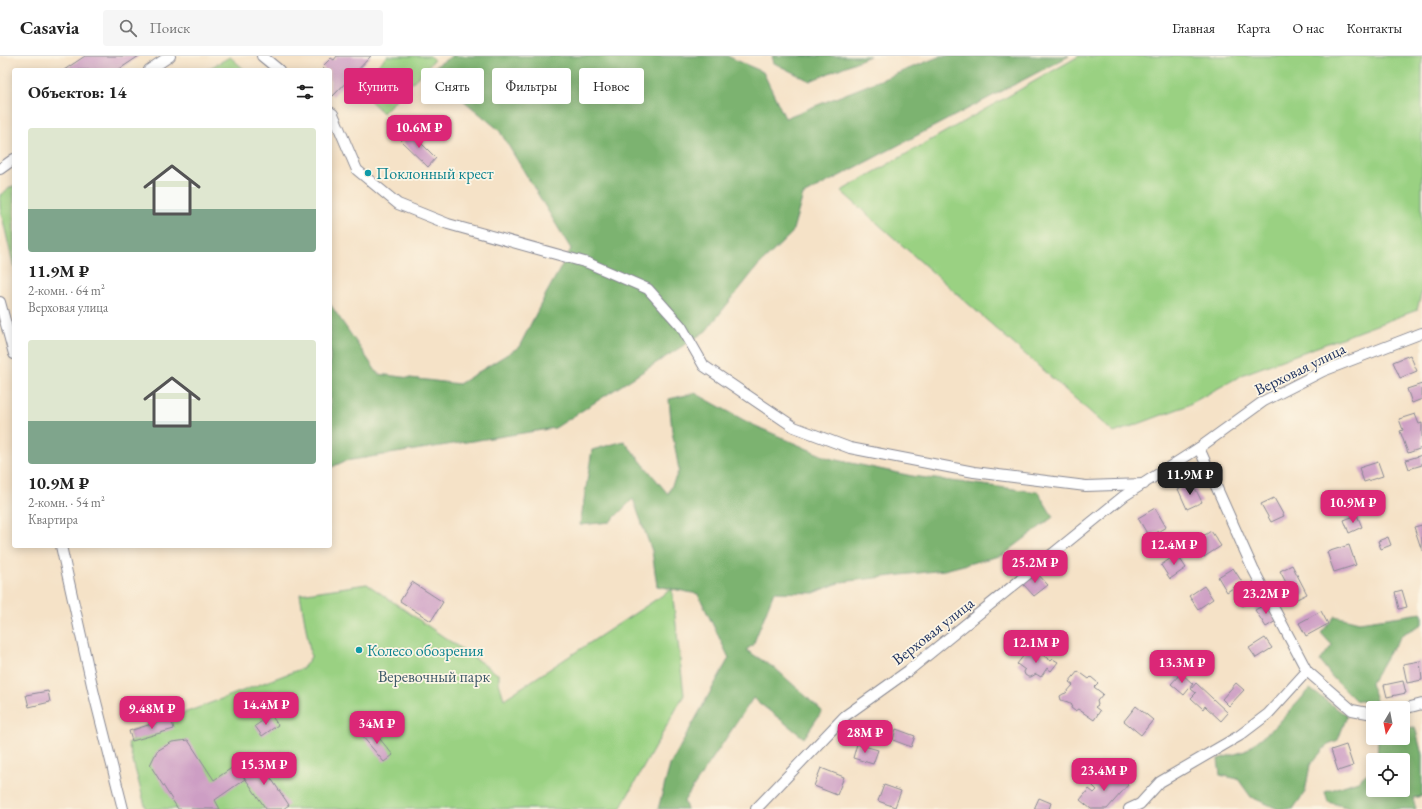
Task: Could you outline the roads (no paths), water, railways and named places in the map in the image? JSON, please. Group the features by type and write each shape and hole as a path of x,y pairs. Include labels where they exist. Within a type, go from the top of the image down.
{"street":[{"path":"152,68 170,56"},
{"path":"262,56 277,68"},
{"path":"332,114 357,170 398,204 448,224 588,263 648,289 681,326 704,366 794,427 850,448 974,472 1086,486 1144,484"},
{"path":"0,168 12,160"},
{"path":"0,302 12,347"},
{"name":"Верховая улица","path":"756,809 845,716 908,671 1124,496 1199,448 1264,401 1323,371 1422,334"},
{"path":"1199,448 1253,569 1307,671 1352,710 1366,713"},
{"path":"61,548 94,694 123,809"},
{"path":"1129,809 1140,804 1160,782 1239,736 1268,714 1307,671"},
{"path":"1410,707 1422,704"}],"place":[{"name":"Поклонный крест","path":"368,173"},
{"name":"Колесо обозрения","path":"359,650"}],"park label":[{"name":"Веревочный парк","path":"434,676"}]}
